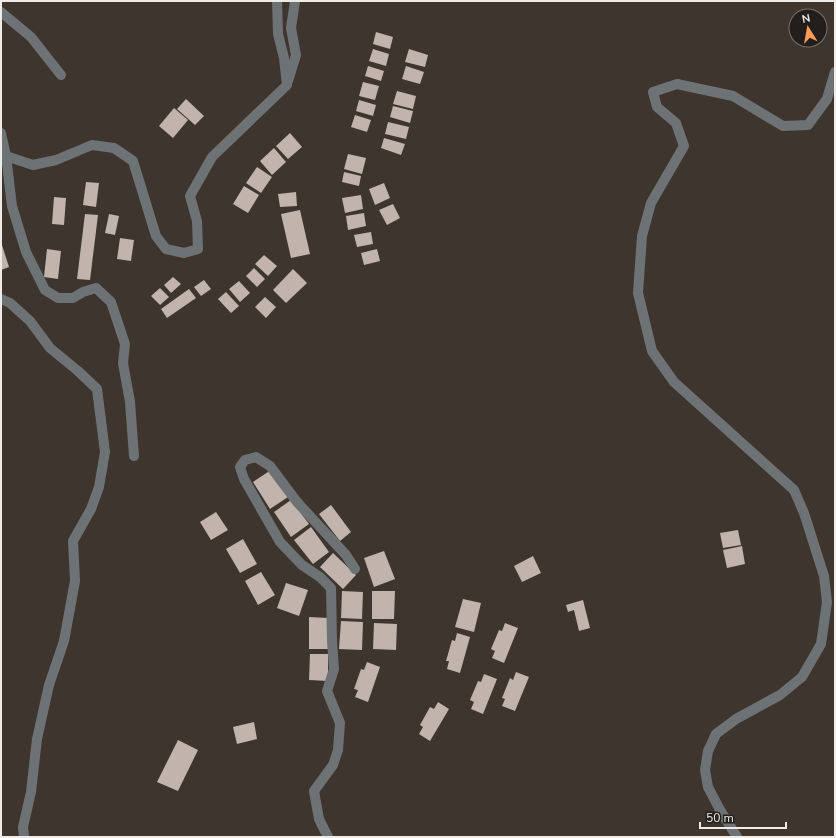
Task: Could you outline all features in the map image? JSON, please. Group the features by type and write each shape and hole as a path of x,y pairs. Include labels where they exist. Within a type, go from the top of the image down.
{"street":[{"path":"277,1 278,34 284,58 287,85"},
{"path":"6,156 33,165 56,160 92,145 114,148 133,161 156,236 166,249 184,253 198,249 197,221 190,196 212,157 287,85 296,55 291,28 295,1"},
{"path":"1,12 31,38 61,75"},
{"path":"737,837 708,787 705,770 708,751 716,734 736,719 780,695 802,678 821,644 827,602 824,576 804,513 794,490 674,382 652,352 638,293 642,236 651,203 684,146 676,123 657,107 653,92 677,84 734,96 783,126 808,125 827,99 835,72"},
{"path":"1,133 6,156 14,214 26,252 45,290 58,298 73,298 83,292 96,288 111,302 125,344 123,363 130,402 134,456"},
{"path":"1,299 10,303 30,321 50,348 97,389 105,452 99,487 91,509 73,541 75,581 64,641 49,684 37,739 31,792 23,827 24,837"},
{"path":"328,837 319,819 314,791 333,765 338,750 340,723 327,691 334,669 331,588 320,577 302,565 280,542 244,479 240,467 245,460 256,457 270,466 297,502 346,555 356,568"}],"building":[{"path":"376,32 393,37 390,49 373,44"},
{"path":"373,49 389,54 386,66 369,61"},
{"path":"409,49 428,55 425,67 405,62"},
{"path":"368,66 384,71 381,81 365,76"},
{"path":"406,66 424,72 420,84 402,79"},
{"path":"363,82 379,86 375,100 359,96"},
{"path":"397,91 416,96 413,109 393,104"},
{"path":"186,99 204,116 195,125 177,109"},
{"path":"359,100 376,105 373,116 356,111"},
{"path":"393,106 413,111 410,123 390,117"},
{"path":"174,108 188,120 173,138 159,126"},
{"path":"355,115 371,120 367,132 351,127"},
{"path":"388,122 409,127 406,139 385,134"},
{"path":"290,133 302,147 288,159 276,146"},
{"path":"384,138 405,144 401,155 381,148"},
{"path":"274,148 286,162 272,175 260,161"},
{"path":"348,154 366,158 362,174 344,169"},
{"path":"257,167 272,177 261,193 246,183"},
{"path":"344,172 361,176 359,186 342,182"},
{"path":"86,182 99,183 96,207 83,205"},
{"path":"384,183 390,198 375,205 369,189"},
{"path":"244,186 259,195 248,213 233,204"},
{"path":"296,192 297,206 280,207 278,194"},
{"path":"361,195 363,209 345,213 342,198"},
{"path":"54,197 66,198 64,225 52,224"},
{"path":"393,204 400,218 387,225 379,210"},
{"path":"300,210 310,254 291,258 281,214"},
{"path":"364,213 366,226 348,230 346,216"},
{"path":"85,214 98,215 90,280 77,279"},
{"path":"109,214 119,216 115,235 105,233"},
{"path":"371,232 373,244 357,247 354,235"},
{"path":"120,238 134,240 131,261 117,259"},
{"path":"1,242 9,267 1,270"},
{"path":"47,249 61,251 58,279 44,277"},
{"path":"377,249 380,261 364,265 361,253"},
{"path":"264,255 277,266 268,276 255,264"},
{"path":"254,268 265,279 257,287 246,276"},
{"path":"293,269 307,283 286,303 273,290"},
{"path":"173,277 181,284 171,293 164,285"},
{"path":"204,280 211,289 201,296 194,287"},
{"path":"239,281 250,293 240,302 229,289"},
{"path":"160,288 169,297 160,305 151,296"},
{"path":"189,289 196,298 167,318 161,309"},
{"path":"226,292 239,306 231,313 218,299"},
{"path":"265,297 276,307 266,318 255,307"},
{"path":"271,470 288,497 270,509 253,482"},
{"path":"291,500 309,524 291,537 274,512"},
{"path":"331,505 351,532 340,541 319,514"},
{"path":"216,512 228,530 211,540 200,522"},
{"path":"311,527 329,552 313,564 294,540"},
{"path":"738,530 741,545 723,548 720,533"},
{"path":"243,539 257,564 240,573 226,549"},
{"path":"742,546 745,564 727,568 723,550"},
{"path":"384,551 395,579 374,587 364,558"},
{"path":"333,553 356,575 343,589 320,567"},
{"path":"533,556 541,573 522,582 514,566"},
{"path":"261,572 275,595 258,605 245,581"},
{"path":"286,583 308,590 299,616 277,608"},
{"path":"342,591 363,592 362,619 341,618"},
{"path":"372,591 395,591 394,619 372,619"},
{"path":"463,599 481,603 474,632 455,627"},
{"path":"583,600 590,628 579,631 574,610 568,612 566,605"},
{"path":"309,617 329,618 329,649 309,649"},
{"path":"341,621 363,622 362,650 339,649"},
{"path":"374,623 397,624 396,650 373,649"},
{"path":"505,623 518,628 504,663 492,658 495,651 491,649 499,630 502,631"},
{"path":"457,633 470,637 460,673 447,669 449,661 446,661 452,640 455,641"},
{"path":"310,654 328,654 328,681 309,680"},
{"path":"367,662 380,667 368,702 355,697 358,690 354,689 361,669 364,670"},
{"path":"516,672 529,677 515,711 502,706 505,699 502,698 510,678 513,680"},
{"path":"484,674 497,679 483,714 471,709 474,702 470,700 478,681 481,682"},
{"path":"438,702 449,709 430,741 419,734 423,727 420,725 430,707 434,709"},
{"path":"254,722 257,739 237,744 233,727"},
{"path":"178,740 198,750 178,791 157,782"}]}
